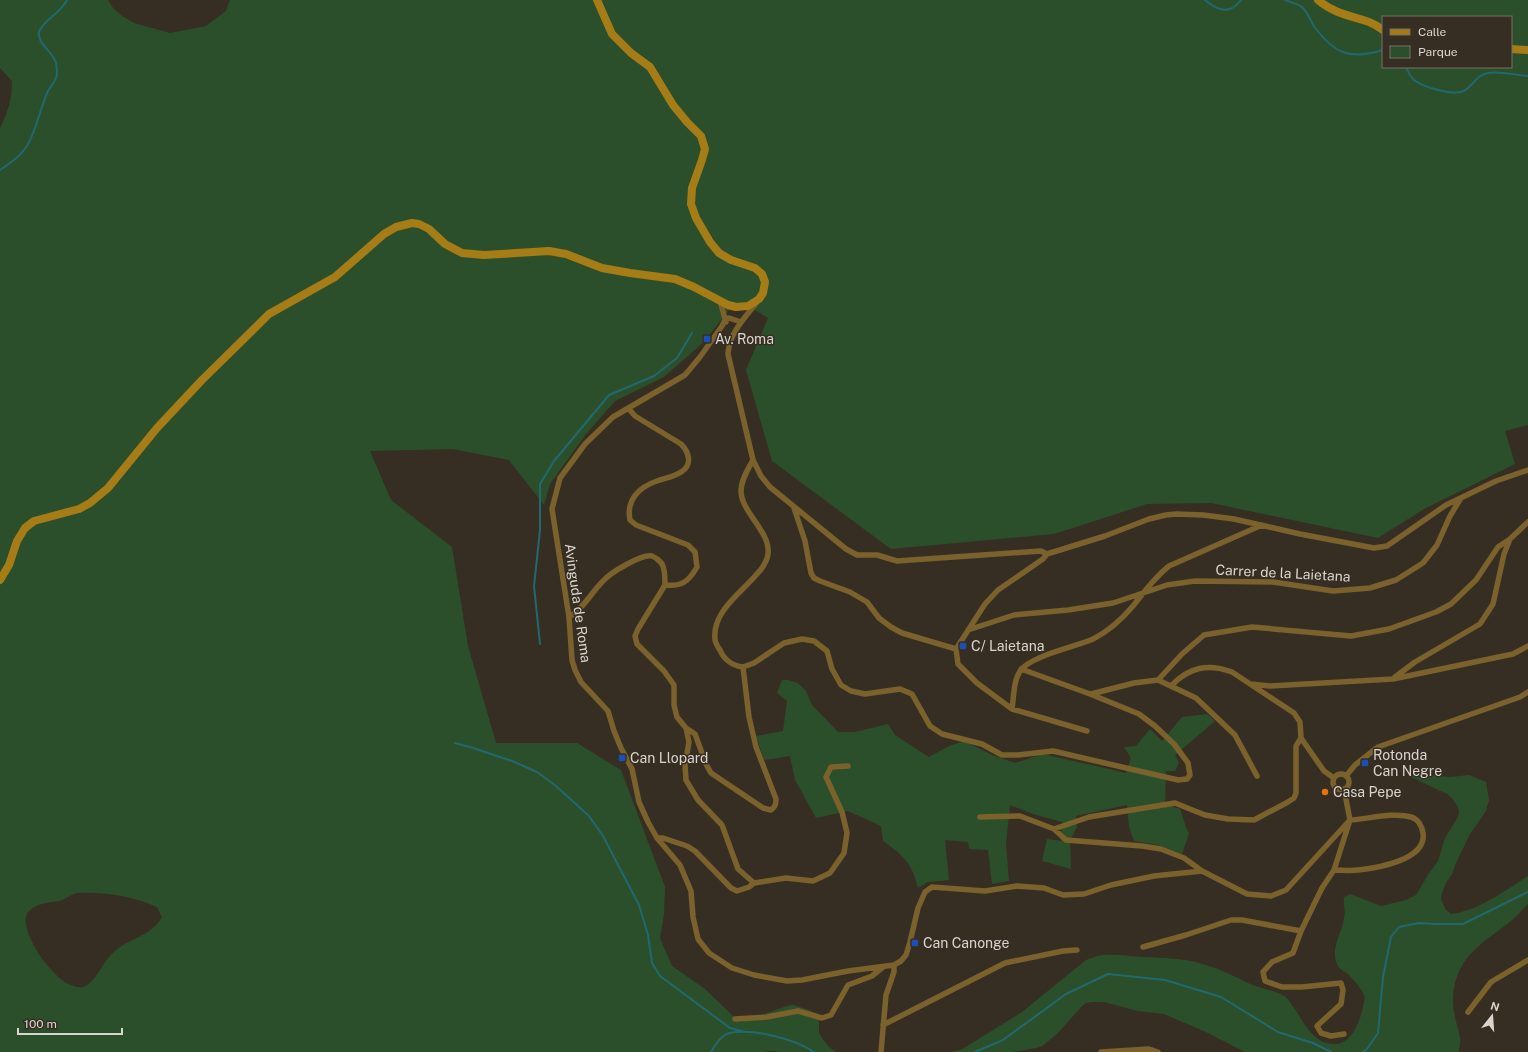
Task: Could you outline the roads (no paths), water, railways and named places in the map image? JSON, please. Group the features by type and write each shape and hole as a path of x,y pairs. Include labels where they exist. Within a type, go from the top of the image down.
{"street":[{"path":"597,0 612,34 631,53 650,67 673,104 687,122 701,136 705,148 692,188 691,204 696,218 710,242 719,253 731,260 755,268 762,274 765,282 763,293 742,321 730,342 728,354 753,460 765,482 846,549 857,555 877,556 897,561 1041,551 1047,554"},
{"path":"1318,0 1325,6 1339,13 1371,22 1382,29"},
{"path":"1512,49 1528,50"},
{"path":"0,580 9,565 18,541 25,528 34,521 79,509 96,498 108,488 157,428 202,380 270,314 334,277 384,234 396,227 412,223 419,224 429,230 449,247 462,253 498,254 549,251 566,254 602,268 630,274 680,281 737,308 744,314 742,321"},
{"path":"737,308 748,306 760,298"},
{"path":"720,301 727,322 742,321"},
{"name":"Avinguda de Roma","path":"737,308 732,311 727,322 685,375 613,417 585,444 560,478 553,500 552,509 569,617 572,660 581,682 608,711 621,748 632,769 639,802 648,822 658,838 680,865 691,891 693,917 698,939 710,953 732,968 754,975 788,980 802,980 894,965"},
{"path":"628,408 635,416 681,444 690,456 685,470 647,484 629,505 630,520 636,525 688,545 695,552 697,567 688,581 675,586 666,585"},
{"path":"753,460 743,482 741,491 743,501 767,544 768,554 765,565 720,616 716,627 715,640 722,655 732,664 743,667 754,663 784,643 802,639 814,641 827,651 832,669 841,684 851,691 864,694 900,689 912,694 930,726 942,734 982,744 1002,755 1018,755 1053,751 1178,780 1187,779 1190,775 1188,762 1174,744 1155,726 1139,714 1090,694 1021,669"},
{"path":"1087,731 1012,709 977,683 958,664 956,649 986,604 998,590 1043,559 1047,554 1166,515 1222,516 1366,547 1380,548 1386,546 1439,509 1496,481 1528,470"},
{"name":"Carrer de la Laietana","path":"968,630 1014,615 1068,610 1113,603 1167,585 1195,581 1273,582 1333,591 1370,588 1396,580 1423,563 1437,545 1450,516 1461,498"},
{"path":"794,506 805,541 811,573 814,578 850,592 867,602 879,618 902,633 956,649"},
{"path":"1158,680 1182,654 1204,635 1252,627 1351,636 1389,630 1436,612 1451,604 1476,580 1498,547 1510,539 1528,522"},
{"path":"1012,709 1016,678 1021,669 1031,662 1093,639 1115,623 1132,607 1143,593 1169,566 1263,525"},
{"path":"1393,679 1415,662 1480,624 1493,604 1504,554 1510,539"},
{"path":"569,617 578,612 603,580 626,564 644,557 651,556 657,559 662,564 666,585 638,629 635,636 637,644 671,679 674,685 674,705 677,717 686,728 695,734 706,764 711,773 762,808 772,810 776,804 776,799 756,748 749,717 743,667"},
{"path":"1250,684 1270,686 1393,679 1513,654 1528,646"},
{"path":"1171,686 1177,680 1198,669 1210,667 1232,672 1294,713 1300,722 1301,738 1324,771 1334,778"},
{"path":"1090,694 1134,683 1158,680 1196,698 1235,735 1257,776"},
{"path":"1346,776 1355,765 1378,747 1520,697 1528,692"},
{"path":"686,728 689,742 685,765 686,780 698,800 722,825 738,869 754,883"},
{"path":"1054,829 1088,817 1175,803 1205,815 1228,819 1254,820 1283,806 1294,798 1296,793 1296,746 1301,738"},
{"path":"658,838 663,838 695,850 732,888 737,891 749,887 754,883 786,878 813,880 830,873 844,853 847,832 842,812 826,777 831,767 848,766"},
{"path":"1334,778 1341,774 1346,776"},
{"path":"1344,1034 1331,1036 1322,1033 1317,1026 1341,1004 1344,990 1341,983 1302,987 1282,987 1265,981 1263,972 1272,962 1293,952 1301,930 1322,888 1334,870 1350,820 1344,789 1348,782 1346,776"},
{"path":"1334,778 1333,782 1335,787 1338,789 1344,789"},
{"path":"980,817 1020,816 1054,829 1066,840 1161,849 1184,858 1202,871 1247,894 1271,896 1286,890 1350,820 1393,816 1412,818 1418,822 1422,828 1424,834 1423,843 1419,849 1395,863 1357,871 1334,870"},
{"path":"881,1052 886,995 894,972 894,965 901,962 906,955 918,908 925,892 932,887 985,891 1017,886 1044,888 1063,894 1084,894 1111,885 1154,876 1202,871"},
{"path":"1143,947 1231,920 1242,920 1301,930"},
{"path":"884,1025 1005,963 1023,958 1077,950"},
{"path":"1468,1012 1491,982 1528,960"},
{"path":"735,1019 767,1017 798,1011 822,1018 831,1015 848,985 872,976 883,967"},
{"path":"1102,1052 1149,1049 1158,1052"}],"waterway":[{"path":"0,170 25,150 33,133 48,91 56,78 56,63 52,55 40,40 39,32 44,24 64,5 67,0"},
{"path":"1205,0 1215,7 1224,10 1233,8 1241,0"},
{"path":"1285,0 1302,7 1321,35 1336,49 1352,54 1371,53 1382,50"},
{"path":"1406,68 1411,77 1418,83 1446,92 1464,91 1480,76 1488,73 1528,76"},
{"path":"540,644 534,586 540,530 540,484 554,461 609,395 654,376 677,358 692,333"},
{"path":"455,743 512,761 537,772 556,786 589,816 603,836 639,905 648,935 652,963 660,976 730,1028 745,1032"},
{"path":"1363,1052 1367,1049 1378,1033 1383,977 1391,937 1399,927 1419,923 1463,924 1528,892"},
{"path":"975,1052 1003,1040 1066,994 1108,974 1165,980 1221,997 1278,1032 1313,1043 1331,1052"},
{"path":"711,1052 724,1035 739,1032 761,1033 785,1039 806,1047 814,1052"}],"place":[{"name":"Av. Roma","path":"707,339"},
{"name":"C/ Laietana","path":"963,646"},
{"name":"Can Llopard","path":"622,758"},
{"name":"Rotonda Can Negre","path":"1365,763"},
{"name":"Casa Pepe","path":"1325,792"},
{"name":"Can Canonge","path":"915,943"}]}
